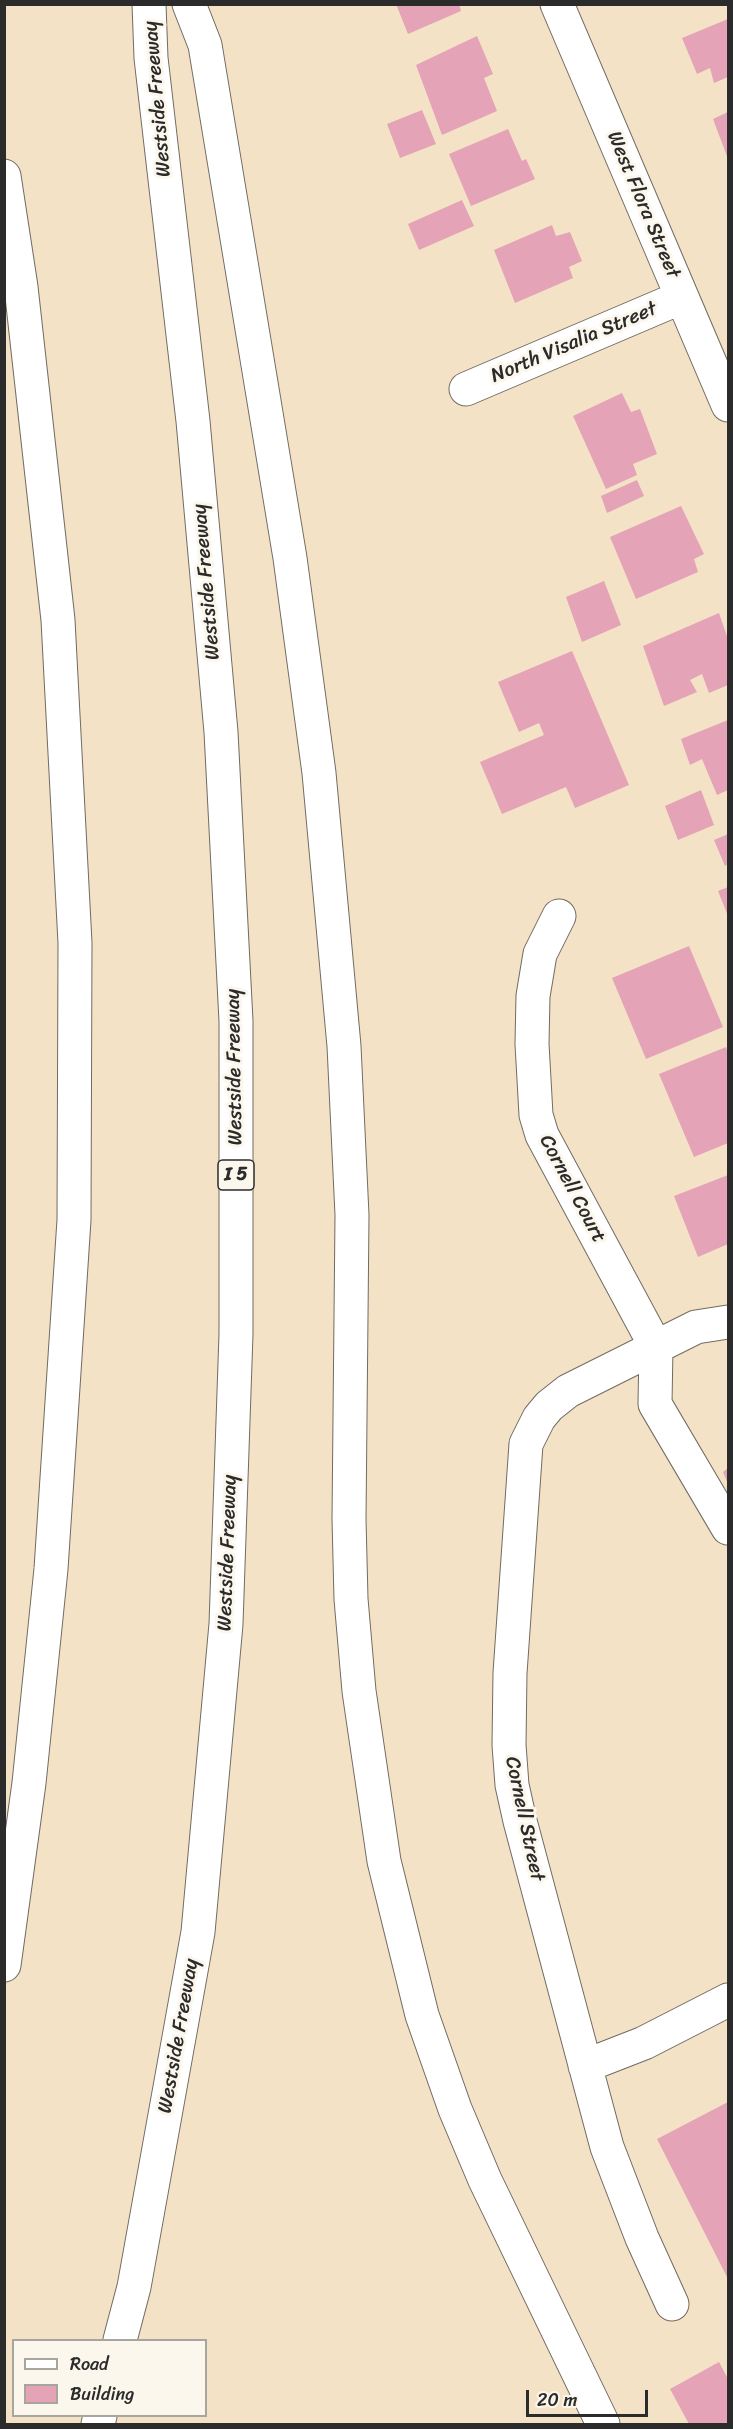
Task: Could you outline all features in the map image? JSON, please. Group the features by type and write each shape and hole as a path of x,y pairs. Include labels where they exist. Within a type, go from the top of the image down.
{"main road":[{"name":"Westside Freeway","path":"120,2339 134,2287 198,1932 226,1624 236,1334 236,1021 221,732 193,422 151,58 149,4"},
{"path":"189,4 205,45 290,558 319,772 344,1046 352,1215 349,1508 351,1599 359,1691 384,1861 422,2015 455,2109 485,2180 603,2424"},
{"name":"West Flora Street","path":"557,4 729,405"},
{"path":"4,176 21,287 58,620 75,943 74,1220 51,1569 29,1783 4,1965"},
{"name":"North Visalia Street","path":"466,388 682,297"},
{"name":"Cornell Court","path":"559,916 540,954 533,996 532,1044 536,1115 542,1135 656,1347"},
{"name":"Cornell Street","path":"672,2304 642,2238 607,2146 512,1785 508,1745 510,1673 526,1444 539,1418 549,1406 568,1391 696,1328 729,1322"},
{"path":"656,1347 655,1404 729,1528"},
{"path":"585,2066 644,2043 729,2000"}],"building":[{"path":"396,4 459,4 461,11 408,34"},
{"path":"728,19 728,77 714,83 710,68 697,74 682,38"},
{"path":"477,36 493,74 484,78 497,111 442,135 416,65"},
{"path":"422,110 436,144 400,158 387,124"},
{"path":"728,112 728,159 713,119"},
{"path":"508,129 522,161 526,159 535,179 471,206 449,154"},
{"path":"462,200 474,226 419,250 408,224"},
{"path":"552,225 556,236 570,232 582,261 569,267 573,278 515,303 494,250"},
{"path":"622,393 631,412 640,409 657,454 633,464 637,475 606,489 573,416"},
{"path":"637,480 644,496 607,513 601,496"},
{"path":"681,506 704,554 694,559 698,572 636,599 610,537"},
{"path":"604,581 621,625 582,642 566,597"},
{"path":"719,613 728,639 728,685 709,693 702,674 690,680 697,692 664,706 643,646"},
{"path":"572,651 629,785 575,808 566,787 502,814 480,762 544,735 539,723 519,732 498,682"},
{"path":"728,720 728,790 717,795 702,759 690,765 681,739"},
{"path":"701,790 714,825 678,840 665,806"},
{"path":"728,834 728,864 725,866 714,840"},
{"path":"728,887 728,916 718,891"},
{"path":"689,946 723,1027 646,1059 612,978"},
{"path":"726,1047 728,1054 728,1143 694,1157 659,1074"},
{"path":"728,1175 728,1244 698,1257 674,1196"},
{"path":"728,1468 728,1484 723,1472"},
{"path":"728,2102 728,2279 657,2139"},
{"path":"719,2362 728,2379 728,2424 689,2424 670,2389"}]}
